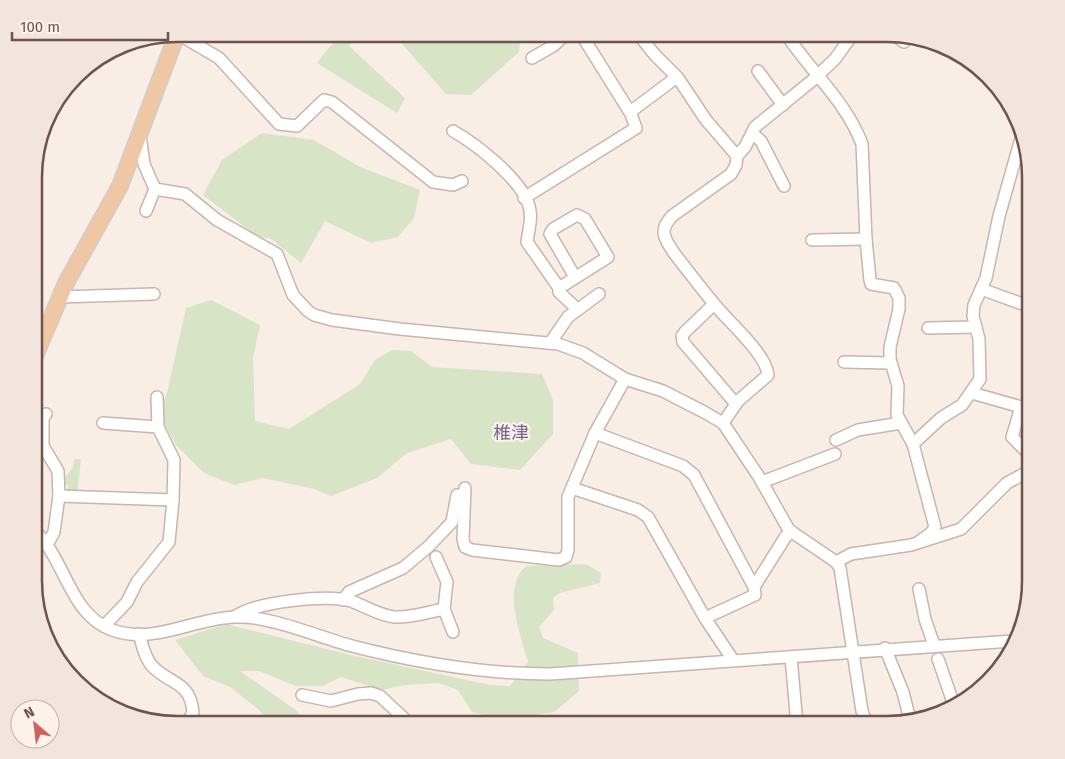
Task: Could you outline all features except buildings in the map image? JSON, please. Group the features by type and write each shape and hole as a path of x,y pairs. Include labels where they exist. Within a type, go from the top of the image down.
{"main road":[{"path":"43,337 60,297 120,186 174,43"}],"street":[{"path":"192,43 218,58 279,124 297,126 324,100 332,102 434,182 453,185 462,181"},
{"path":"532,58 556,43"},
{"path":"524,198 636,128 637,124 587,43"},
{"path":"646,43 677,77 706,120 737,156"},
{"path":"792,43 800,56 818,74 858,131 862,144 866,239 871,284 894,288 899,298 890,347 890,363 898,386 896,407 901,423 913,444 935,527 931,533 920,541"},
{"path":"723,423 736,404 768,375 768,369 755,350 714,304 667,242 664,234 665,224 672,216 731,174 736,165 737,156 745,147 755,127 835,59 847,43"},
{"path":"758,71 783,105"},
{"path":"630,112 677,77"},
{"path":"453,131 466,138 505,170 524,198 530,211 527,242 559,288 558,292 577,309"},
{"path":"140,133 144,164 154,189 146,211"},
{"path":"752,133 761,141 784,186"},
{"path":"913,444 942,418 962,405 980,379 981,369 973,316 974,306 986,278 999,216 1019,146"},
{"path":"154,189 185,194 217,220 277,254 293,295 308,311 314,314 332,320 400,329 550,344 583,353 626,379 663,392 723,423 792,532 836,562 840,568 864,716"},
{"path":"559,288 608,256 585,219 577,215 553,229 550,234 575,277"},
{"path":"812,240 866,239"},
{"path":"981,290 1022,304"},
{"path":"60,297 154,294"},
{"path":"550,344 568,317 599,294"},
{"path":"714,304 685,332 682,336 683,342 736,404"},
{"path":"928,328 976,327"},
{"path":"844,362 890,363"},
{"path":"343,600 349,592 403,568 428,547 452,522 461,491 465,547 472,550 560,560 566,557 568,550 568,497 595,433 626,379"},
{"path":"972,393 1021,407 1012,437 1022,447"},
{"path":"104,626 127,602 137,582 169,542 174,460 158,428 157,397"},
{"path":"46,414 43,418 43,446 58,471 59,496 54,532 48,543"},
{"path":"103,423 158,428"},
{"path":"836,440 858,430 901,423"},
{"path":"595,433 684,466 694,475 754,587 755,594 706,618"},
{"path":"762,482 835,454"},
{"path":"836,562 864,550 910,545 961,529 1007,483 1022,475"},
{"path":"572,488 638,510 648,517 706,618 733,660"},
{"path":"59,496 173,500"},
{"path":"754,587 783,542 792,532"},
{"path":"43,538 48,543 78,603 87,613 112,630 139,634 164,633 218,618 254,617 353,646 446,668 504,673 550,674 1009,640"},
{"path":"436,557 447,582 444,609 453,632"},
{"path":"919,589 925,619 934,645"},
{"path":"236,616 245,610 257,606 323,598 343,600 392,617 409,616 444,609"},
{"path":"139,634 148,661 154,668 187,691 193,712 191,716"},
{"path":"885,648 903,692 909,715"},
{"path":"791,657 796,716"},
{"path":"938,659 952,700"},
{"path":"302,695 331,701 358,694 371,693 380,696 398,716"}],"green space":[{"path":"333,43 352,43 349,46 405,98 397,113 317,63"},
{"path":"401,43 520,43 519,52 471,95 446,94"},
{"path":"262,133 314,140 360,167 420,190 414,218 398,237 371,243 325,221 301,263 270,238 258,237 203,195 222,160"},
{"path":"211,300 260,325 253,358 255,421 289,429 360,384 375,360 392,350 411,351 432,367 542,374 553,400 553,434 520,470 471,464 451,439 407,453 377,478 331,496 314,489 263,478 234,485 204,473 176,445 158,412 167,393 186,308"},
{"path":"74,459 81,459 77,494 67,494 68,485 61,483 73,467"},
{"path":"586,564 601,573 600,583 560,593 553,598 554,610 539,627 543,638 578,653 579,691 554,712 528,716 487,716 472,712 458,690 439,683 405,685 381,690 341,677 322,686 296,686 259,671 240,671 297,711 301,716 264,716 230,687 203,676 175,640 226,624 351,655 490,685 510,686 528,662 518,626 514,599 515,586 519,575 526,566"}],"district":[{"name":"椎津","path":"511,433"}]}
